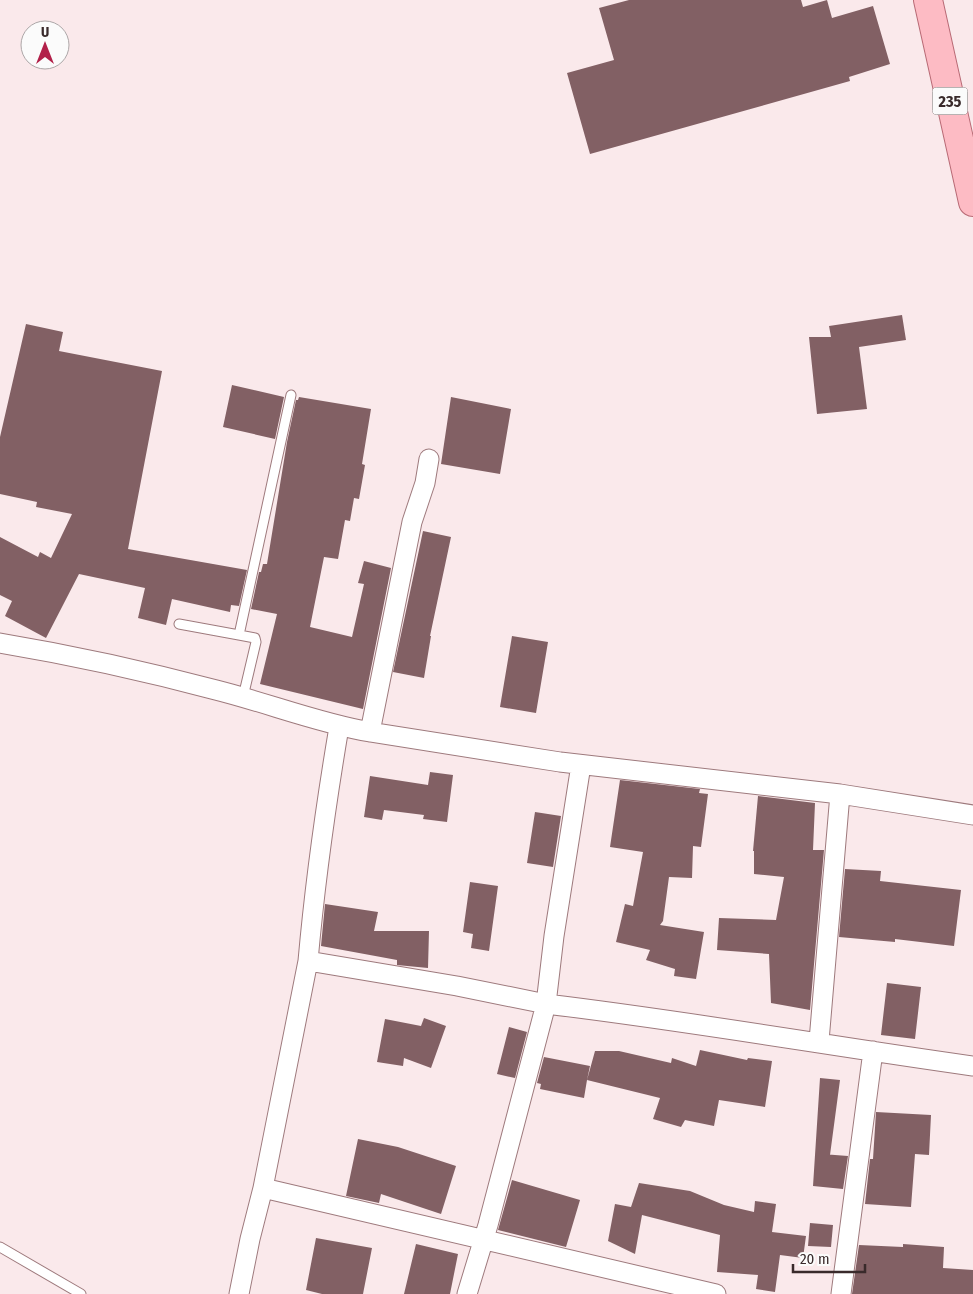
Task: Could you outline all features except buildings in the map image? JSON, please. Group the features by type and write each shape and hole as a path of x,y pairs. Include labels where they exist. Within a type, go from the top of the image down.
{"main road":[{"name":"235","path":"928,0 973,202"}],"street":[{"path":"370,732 412,522 425,483 430,459"},
{"path":"0,643 40,650 216,690 339,727 581,765 840,794 973,815"},
{"path":"239,1294 263,1188 308,961 324,815 339,727"},
{"path":"467,1294 482,1239 488,1225 546,1004 554,936 581,765"},
{"path":"819,1041 840,794"},
{"path":"308,961 457,986 546,1004 819,1041 973,1066"},
{"path":"841,1294 873,1051"},
{"path":"263,1188 716,1294"}],"lane":[{"path":"239,635 291,395"},
{"path":"179,624 254,638 256,642 243,697"},
{"path":"0,1247 81,1294"}]}
